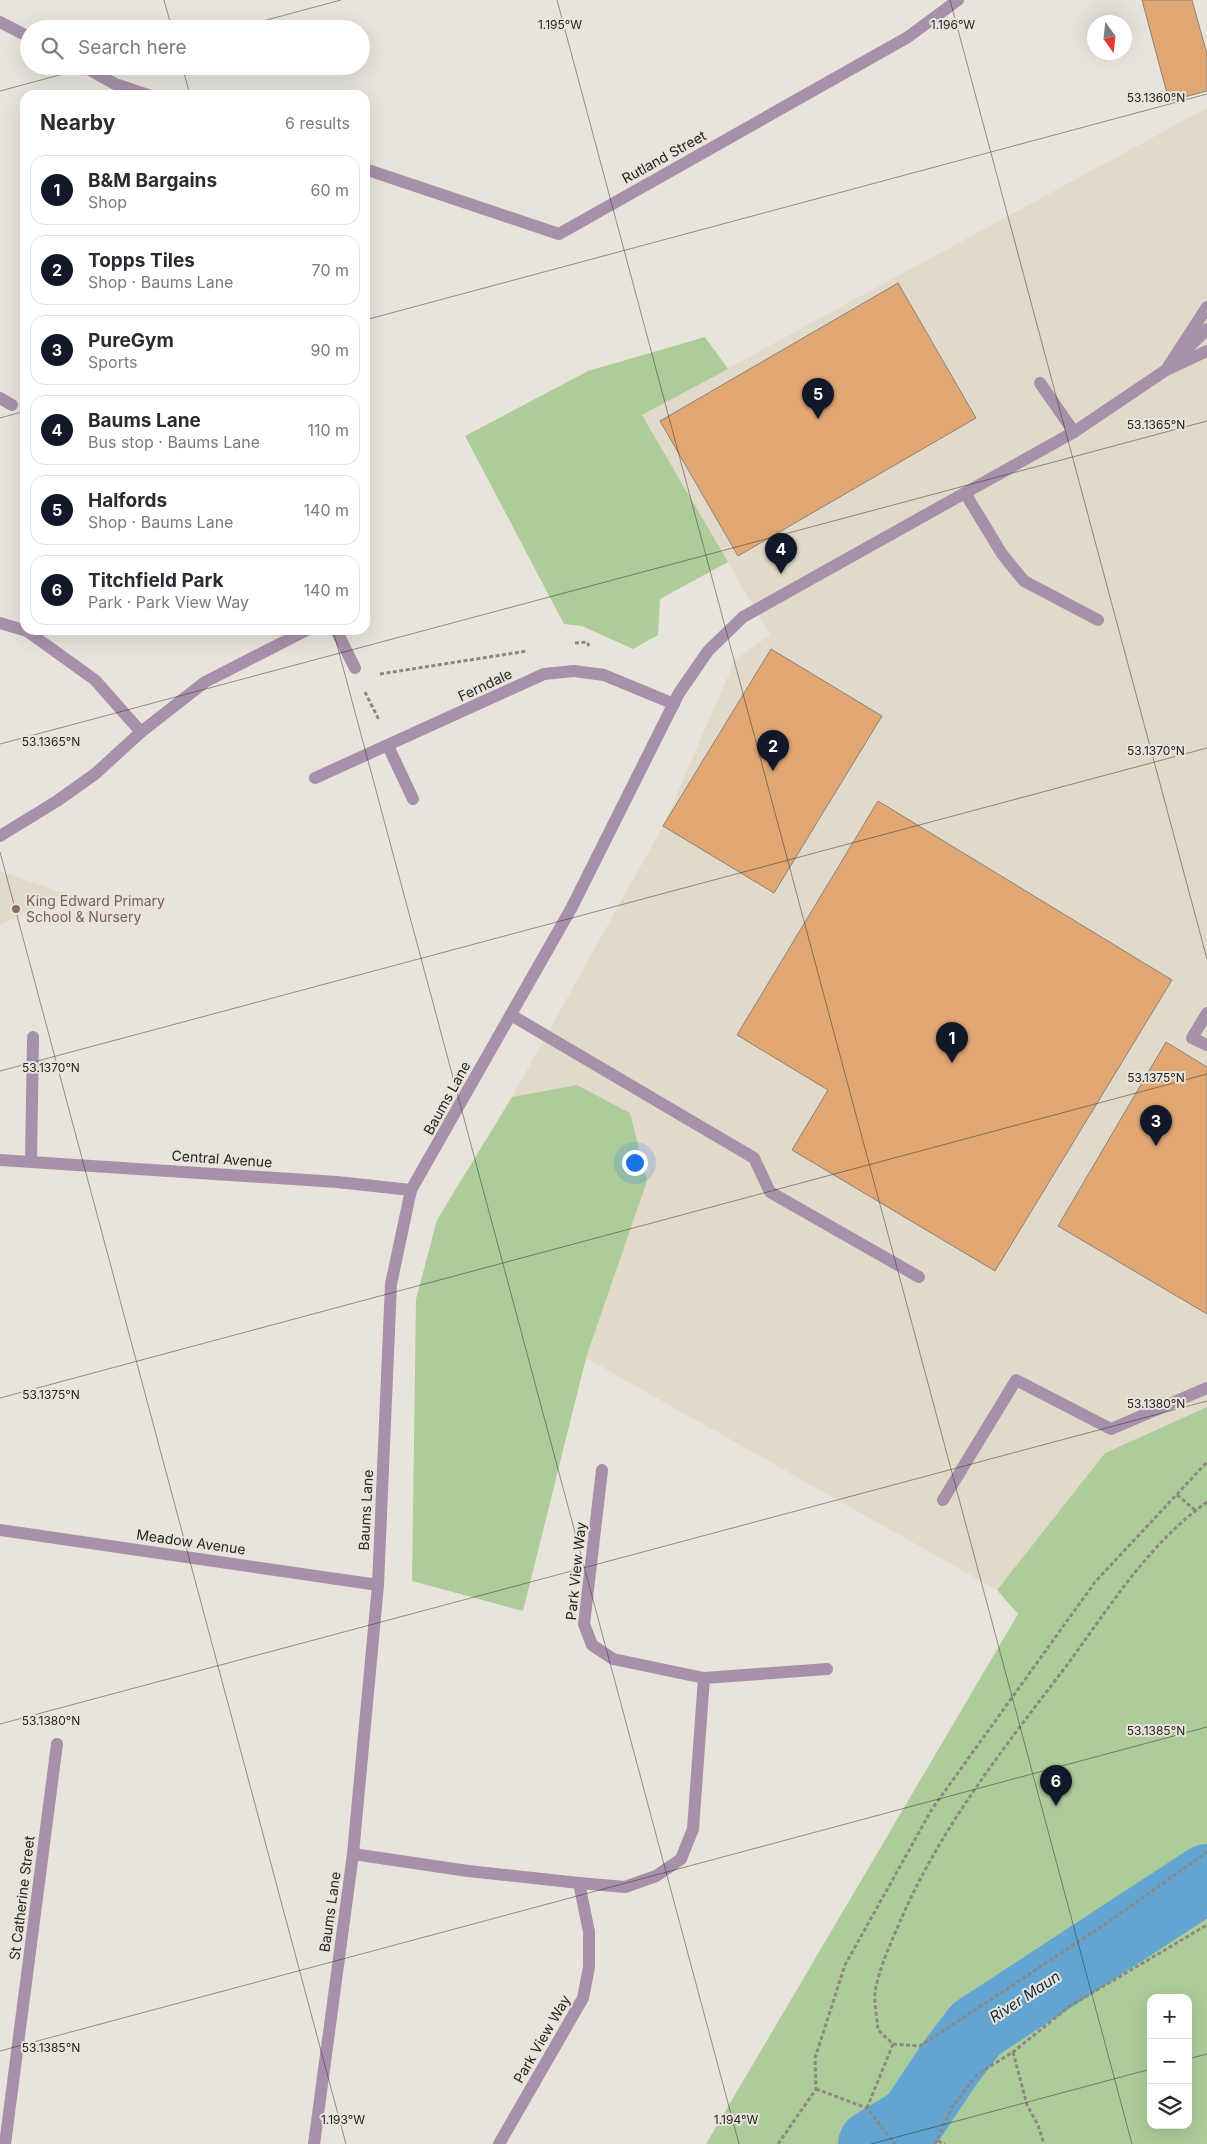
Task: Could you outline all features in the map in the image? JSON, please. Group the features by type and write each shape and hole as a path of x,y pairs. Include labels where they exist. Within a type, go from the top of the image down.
{"street":[{"name":"Rutland Street","path":"370,170 559,234 908,37 958,0"},
{"path":"0,22 20,32"},
{"path":"99,75 115,84 133,90"},
{"name":"Baums Lane","path":"1166,370 1207,307"},
{"name":"Baums Lane","path":"1166,370 1207,329"},
{"name":"Baums Lane","path":"314,2144 353,1854 378,1584 392,1284 411,1190 572,907 674,704 708,651 743,617 1074,432 1166,370 1207,352"},
{"path":"1040,383 1074,432"},
{"path":"0,398 12,406"},
{"path":"964,492 1002,554 1024,581 1098,620"},
{"path":"0,623 20,629"},
{"path":"33,635 95,680 141,732"},
{"path":"0,836 57,801 95,774 141,732 205,682 297,635"},
{"path":"338,635 354,668"},
{"name":"Ferndale","path":"315,778 544,674 574,671 604,675 674,704"},
{"path":"389,746 414,799"},
{"path":"1207,1013 1192,1038 1207,1046"},
{"path":"511,1015 754,1158 770,1192 919,1278"},
{"path":"31,1161 34,1037"},
{"name":"Central Avenue","path":"0,1160 337,1182 411,1190"},
{"path":"944,1500 1016,1380 1110,1429 1207,1388"},
{"name":"Park View Way","path":"602,1470 584,1624 592,1645 613,1659 704,1678 827,1669"},
{"name":"Meadow Avenue","path":"0,1530 378,1584"},
{"path":"353,1854 468,1871 625,1887 656,1876 681,1859 693,1829 704,1678"},
{"name":"St Catherine Street","path":"5,2144 57,1744"},
{"name":"Park View Way","path":"499,2144 583,1998 589,1968 589,1932 579,1883"}],"path":[{"path":"567,644 586,642 604,675"},
{"path":"361,684 382,673 528,651"},
{"path":"354,668 389,746"},
{"path":"778,2144 816,2089 815,2058 845,1965 932,1809 1095,1582 1207,1462"},
{"path":"1176,1495 1195,1510"},
{"path":"1207,1502 1195,1510 1136,1570 1005,1746 945,1832 918,1880 890,1945 875,1993 878,2030 893,2044 920,2046 1107,1923 1207,1852"},
{"path":"945,2144 937,2142 952,2107 978,2074 1014,2052 1070,2006 1207,1925"},
{"path":"868,2108 893,2044"},
{"path":"1014,2052 1027,2105 1038,2126 1044,2144"},
{"path":"816,2089 868,2108 895,2144"}],"shaded area":[{"path":"1207,108 1207,1407 1105,1453 997,1590 586,1358 647,1181 512,1097 663,826 735,660 770,635 642,415"},
{"name":"King Edward Primary School & Nursery","path":"0,871 63,893 0,925"}],"green space":[{"path":"705,337 728,369 642,415 728,562 660,599 658,635 633,649 582,626 564,624 465,436 588,371"},
{"path":"577,1085 630,1113 647,1181 586,1358 523,1611 412,1581 416,1299 437,1220 512,1097"},
{"path":"1207,1407 1207,2144 706,2144 1018,1614 997,1590 1105,1453"}],"building":[{"path":"1142,0 1192,0 1207,54 1207,91 1169,101"},
{"path":"898,283 976,418 738,556 660,421"},
{"path":"771,649 882,716 774,893 663,826"},
{"path":"878,801 1172,980 995,1271 792,1150 828,1090 737,1035"},
{"path":"1166,1042 1207,1067 1207,1314 1058,1226"}],"waterway":[{"name":"River Maun","path":"872,2144 912,2120 950,2063 976,2029 1207,1878"}],"place":[{"name":"Halfords","path":"818,419"},
{"name":"Baums Lane","path":"781,574"},
{"name":"Topps Tiles","path":"773,771"},
{"name":"King Edward Primary School & Nursery","path":"16,909"},
{"name":"B&M Bargains","path":"952,1063"},
{"name":"PureGym","path":"1156,1146"},
{"name":"Titchfield Park","path":"1056,1806"}]}
